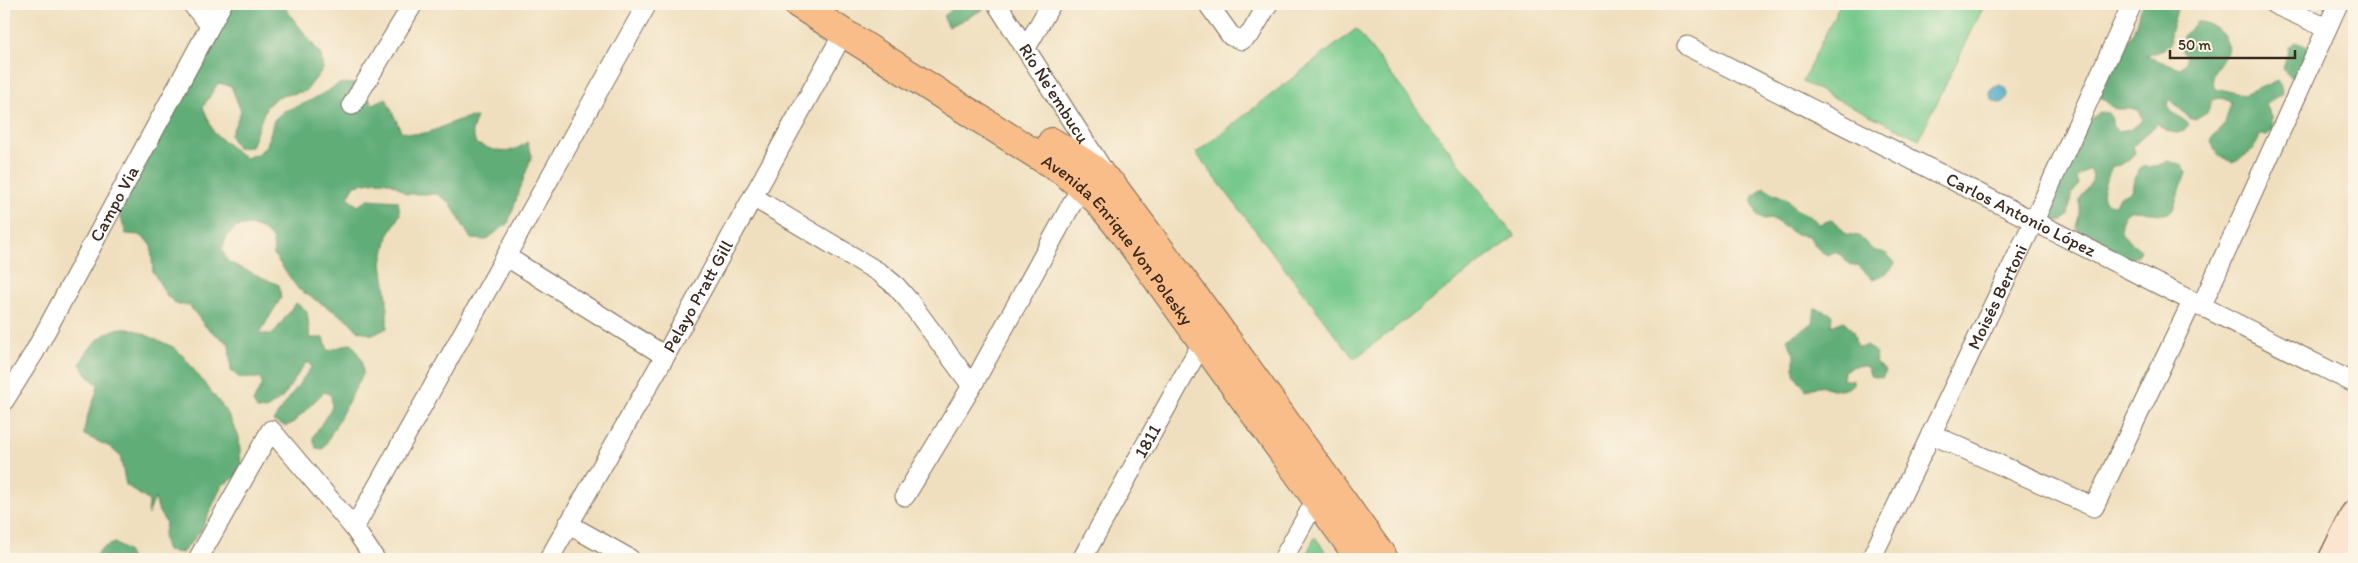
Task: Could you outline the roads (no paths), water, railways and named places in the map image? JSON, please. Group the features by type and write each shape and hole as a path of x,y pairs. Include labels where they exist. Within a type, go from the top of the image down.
{"main road":[{"name":"Avenida Enrique Von Polesky","path":"798,4 1095,179"},
{"name":"Avenida Enrique Von Polesky","path":"828,4 1095,179 1322,491 1360,559"},
{"name":"Avenida Enrique Von Polesky","path":"1322,491 1384,559"},
{"path":"2332,559 2354,514"},
{"path":"2350,559 2354,551"}],"street":[{"path":"192,4 210,25"},
{"name":"Campo Via","path":"4,401 34,352 222,4"},
{"path":"352,105 413,4"},
{"path":"354,528 647,4"},
{"name":"Río Ñe'embucu","path":"996,4 1026,48 1095,179"},
{"path":"1026,48 1051,4"},
{"path":"1208,4 1231,36 1242,40 1251,33 1268,4"},
{"name":"Moisés Bertoni","path":"1871,559 2033,223 2132,4"},
{"path":"2274,4 2326,28"},
{"path":"1931,434 2094,507 2196,305 2338,4"},
{"name":"Pelayo Pratt Gill","path":"549,559 665,356 844,32"},
{"name":"Carlos Antonio López","path":"1688,46 2033,223 2354,383"},
{"path":"905,496 1095,179"},
{"path":"753,197 880,273 896,286 972,386"},
{"path":"507,257 665,356"},
{"name":"1811","path":"1082,559 1208,332"},
{"path":"198,559 271,430 354,528 375,559"},
{"path":"1283,559 1322,491"},
{"path":"568,524 630,559"}],"water":[{"path":"1995,85 2003,85 2008,90 2006,101 1995,103 1990,98 1990,90"}]}
